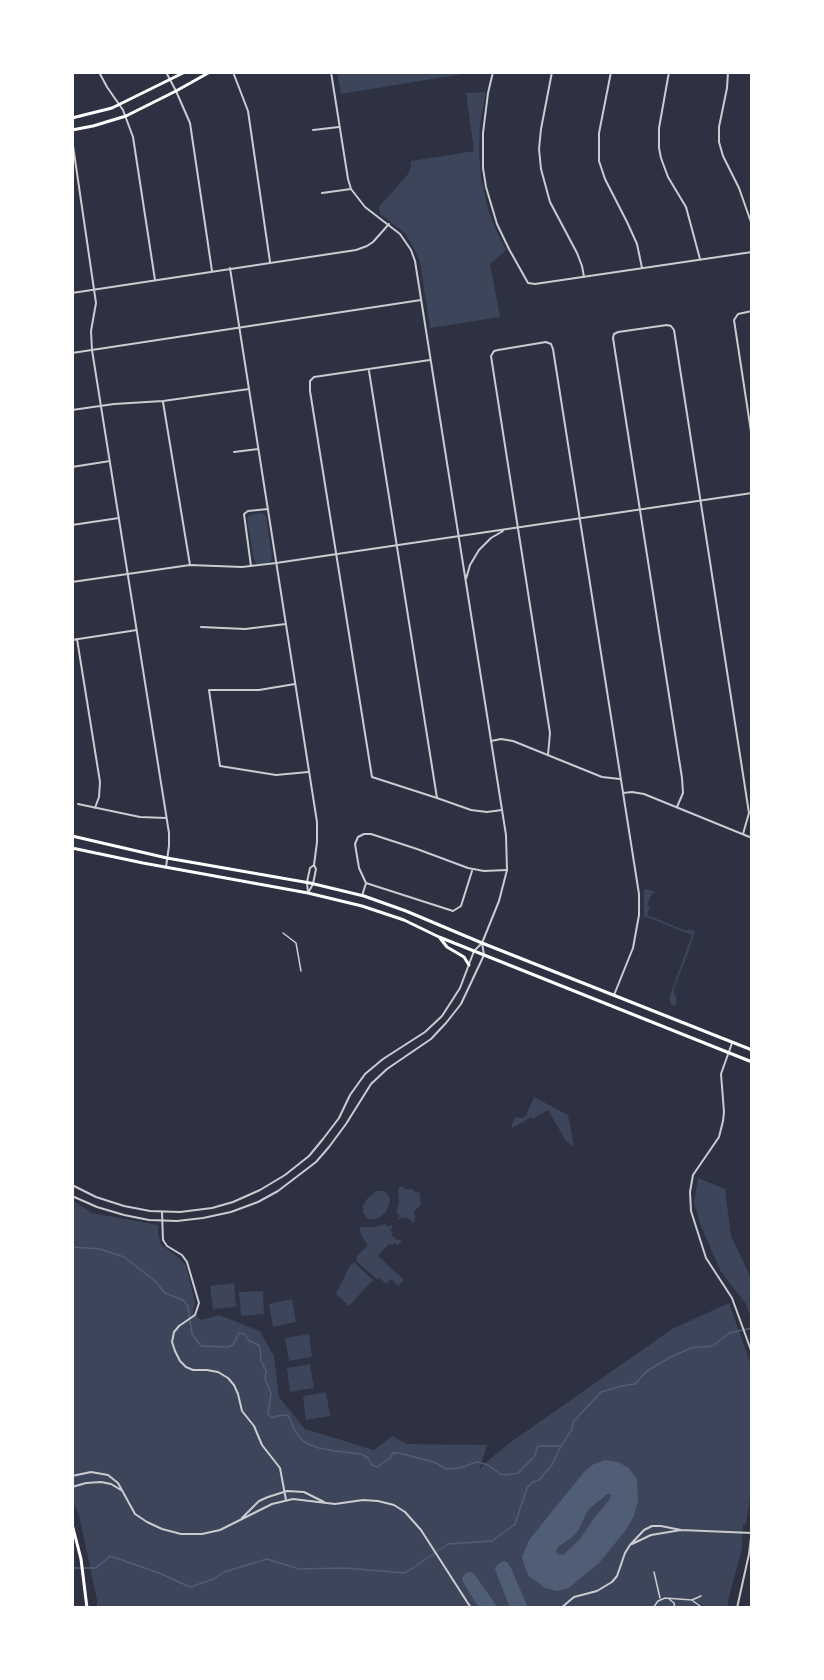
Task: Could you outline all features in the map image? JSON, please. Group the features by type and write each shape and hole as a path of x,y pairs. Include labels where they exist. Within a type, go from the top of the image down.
{"main road":[{"path":"72,118 120,105 185,72"},
{"path":"72,130 126,116 210,72"},
{"path":"72,836 167,858 307,882 362,896 406,911 752,1050"},
{"path":"72,848 308,893 362,906 404,920 439,937 752,1062"},
{"path":"439,937 447,947 464,957 469,965"},
{"path":"610,1005 614,995"},
{"path":"72,1524 85,1580 87,1608"}],"street":[{"path":"99,72 126,116 133,137 154,280"},
{"path":"166,72 190,123 212,271"},
{"path":"233,72 248,111 270,262"},
{"path":"72,1185 113,1203 140,1209 162,1212 195,1211 228,1203 260,1190 292,1170 327,1135 365,1074 383,1059 425,1032 442,1016 460,988 474,951 482,943 499,901 507,870 508,846 415,261 411,250 400,234 365,207 351,189 331,72"},
{"path":"493,72 483,133 483,168 486,188 500,230 528,283 752,252"},
{"path":"552,72 541,129 541,169 550,202 577,253 584,277"},
{"path":"611,72 599,133 599,161 605,179 637,244 642,268"},
{"path":"669,72 659,128 659,148 668,177 686,207 700,259"},
{"path":"728,72 719,127 719,142 752,225"},
{"path":"313,130 339,127"},
{"path":"72,139 96,303 91,331 92,350 169,836 166,867"},
{"path":"322,193 351,189"},
{"path":"72,293 356,250 373,242 389,224"},
{"path":"230,268 318,833 314,865 316,869 313,884 308,893"},
{"path":"72,353 421,300"},
{"path":"752,311 738,314 734,320 752,438"},
{"path":"677,807 682,793 682,778 613,341 614,334 618,332 667,325 673,327 749,813 743,834"},
{"path":"548,755 550,733 491,358 498,350 546,342 552,346 638,886 640,910 633,948 614,995"},
{"path":"430,360 318,376 311,379 310,391 372,777 471,810 487,812 502,810"},
{"path":"369,369 437,798"},
{"path":"72,410 249,389"},
{"path":"163,401 190,565"},
{"path":"234,452 258,449"},
{"path":"72,467 110,461"},
{"path":"72,582 190,565 251,567 752,493"},
{"path":"251,567 244,513 268,509"},
{"path":"72,525 119,518"},
{"path":"465,582 470,565 479,550 491,538 507,529"},
{"path":"201,627 245,629 286,624"},
{"path":"72,640 137,630"},
{"path":"77,639 100,782 99,797 95,808"},
{"path":"295,684 259,690 209,690 220,766 276,775 309,772"},
{"path":"491,741 507,740 602,777 621,779"},
{"path":"623,793 637,792 752,838"},
{"path":"78,804 140,818 166,818"},
{"path":"362,896 366,883 359,868 356,846 359,836 367,833 473,870 507,870"},
{"path":"308,893 307,882 310,868 314,865"},
{"path":"366,883 453,911 461,906 473,870"},
{"path":"283,933 296,943 301,971"},
{"path":"72,1196 117,1214 162,1221 197,1219 231,1212 264,1199 297,1178 316,1162 333,1142 371,1084 387,1069 431,1039 447,1023 461,1004 484,955 482,943"},
{"path":"732,1043 721,1074 723,1121 719,1137 693,1175 690,1211 706,1258 729,1292 752,1352"},
{"path":"162,1212 161,1236 163,1241 185,1259 199,1303 193,1317 175,1330 172,1340 178,1359 190,1368 218,1372 232,1383 243,1411 254,1426 261,1443 280,1468 286,1500"},
{"path":"72,1476 91,1472 108,1474 118,1483 135,1514 162,1529 181,1534 202,1534 220,1530 272,1504 286,1500 328,1504 363,1500 394,1505 405,1512 423,1535 471,1608"},
{"path":"72,1487 101,1482 111,1484 122,1491"},
{"path":"242,1518 259,1501 285,1492 304,1492 328,1504"},
{"path":"561,1608 574,1597 597,1591 612,1582 617,1576 625,1553 644,1530 652,1526 664,1526 681,1530"},
{"path":"630,1545 647,1536 681,1530 752,1532 750,1554 737,1608"},
{"path":"654,1572 661,1599"},
{"path":"653,1608 661,1599 692,1600 701,1596"},
{"path":"665,1598 671,1600 675,1608"},
{"path":"692,1600 700,1606"}],"shaded area":[{"path":"337,72 463,72 463,74 341,94"},
{"path":"486,92 480,124 479,151 481,177 488,209 506,250 490,264 500,317 430,328 417,254 405,233 380,214 379,207 408,174 411,161 474,151 466,93"},
{"path":"262,513 266,516 272,558 270,562 257,564 254,560 247,518 250,515"},
{"path":"644,890 656,893 652,893 647,906 650,907 647,915 687,931 688,929 695,931 674,988 677,1000 675,1006 671,1004 669,998 692,935 644,916"},
{"path":"534,1097 568,1115 574,1147 566,1141 548,1110 533,1119 532,1117 511,1127 515,1117 526,1116"},
{"path":"698,1178 725,1189 731,1236 752,1280 752,1322 746,1304 721,1272 701,1226 694,1203"},
{"path":"402,1186 416,1193 419,1191 421,1204 413,1213 416,1216 413,1223 407,1217 399,1220 400,1216 396,1213 399,1203 398,1190"},
{"path":"376,1191 387,1193 390,1199 389,1205 380,1217 368,1219 363,1213 363,1206"},
{"path":"72,1200 92,1213 158,1225 161,1244 186,1266 195,1302 193,1313 201,1320 219,1315 260,1331 274,1356 279,1397 305,1429 374,1450 392,1436 407,1444 487,1445 479,1471 485,1463 511,1442 672,1329 729,1303 752,1368 752,1485 746,1524 743,1524 742,1548 727,1608 97,1608 79,1515 72,1500"},
{"path":"385,1224 393,1227 390,1230 393,1232 391,1235 402,1242 397,1245 390,1243 378,1256 404,1280 398,1286 391,1279 386,1284 380,1278 378,1280 356,1261 357,1256 368,1245 359,1229"},
{"path":"354,1262 373,1280 349,1306 336,1294 349,1267"},
{"path":"234,1283 236,1307 213,1309 210,1286"},
{"path":"263,1291 264,1314 241,1316 239,1292"},
{"path":"292,1299 296,1322 273,1327 269,1304"},
{"path":"309,1334 312,1357 289,1361 285,1338"},
{"path":"310,1364 314,1388 290,1392 287,1368"},
{"path":"326,1392 330,1416 306,1420 303,1396"},
{"path":"605,1460 618,1462 629,1468 637,1479 638,1501 634,1516 600,1562 570,1587 557,1591 545,1588 529,1576 522,1557 529,1540 592,1465","holes":["607,1494 611,1494 610,1499 580,1539 563,1555 557,1554 558,1547 578,1531 588,1510"]},
{"path":"504,1561 511,1568 528,1608 510,1608 495,1568"},
{"path":"468,1572 475,1575 498,1608 479,1608 463,1582 462,1578"}],"waterway":[{"path":"72,1247 100,1249 124,1257 155,1281 165,1293 183,1300 188,1306 192,1334 201,1346 228,1347 233,1345 239,1333 245,1334 249,1341 259,1345 261,1361 266,1371 265,1379 271,1393 268,1414 272,1418 288,1415 295,1431 308,1444 319,1448 361,1454 377,1467 393,1453 399,1453 434,1462 446,1469 459,1468 477,1462 506,1475 518,1473 534,1457 538,1446 561,1446"},
{"path":"72,1568 96,1568 110,1556 159,1573 190,1587 214,1579 224,1572 267,1559 299,1569 345,1568 405,1573 448,1544 492,1541 515,1524 527,1488 539,1480 552,1465 574,1421 601,1392 635,1384 647,1371 669,1358 691,1348 713,1346 729,1333 752,1328"}]}
